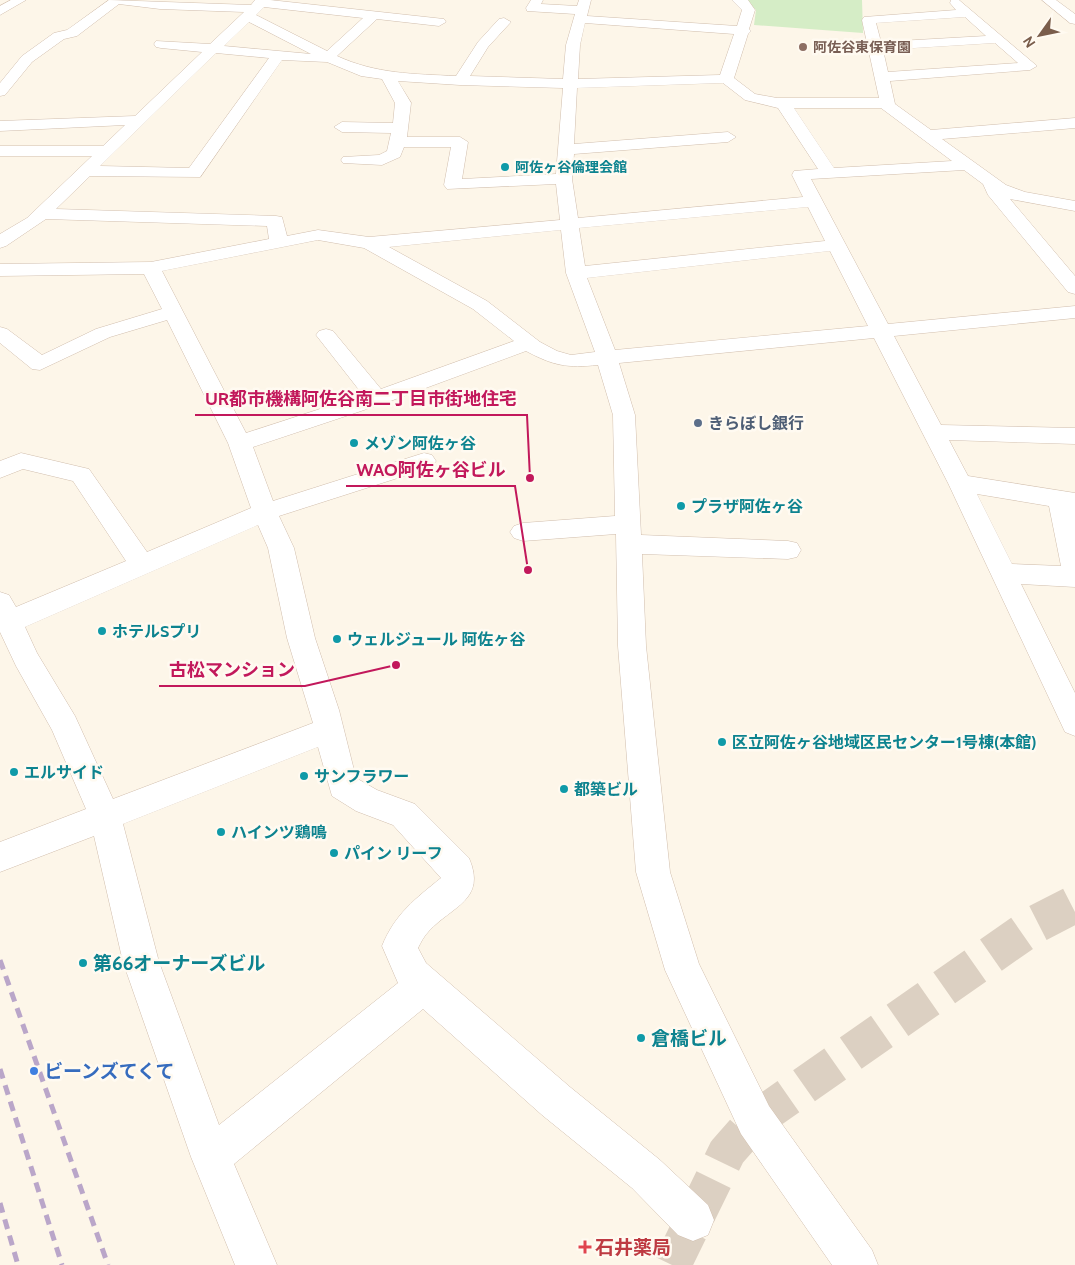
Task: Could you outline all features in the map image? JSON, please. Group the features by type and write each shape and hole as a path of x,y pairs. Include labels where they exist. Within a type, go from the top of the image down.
{"street":[{"path":"0,11 20,0"},
{"path":"2,87 27,59 59,36 72,33 116,0 160,5 256,7 374,15 439,22"},
{"path":"537,0 532,8 583,10 744,31"},
{"path":"726,79 744,31 749,10 743,2 738,0"},
{"path":"882,77 1030,66 952,0"},
{"path":"1048,0 1075,20"},
{"path":"0,242 33,222 256,7"},
{"path":"256,7 331,58 366,73 460,80 569,84 726,79 750,97 759,100 783,103 887,103"},
{"path":"583,10 573,45 564,179 576,273 600,335 605,359 624,415 632,646 653,872 683,970 755,1120 857,1265"},
{"path":"968,13 869,20 888,106 930,135 990,182 1022,197 1075,206"},
{"path":"161,44 331,58 374,15"},
{"path":"460,80 483,45 504,22"},
{"path":"875,46 999,39"},
{"path":"84,171 194,173 278,55"},
{"path":"348,160 382,160 394,154 403,103 387,75"},
{"path":"783,103 830,174"},
{"path":"0,126 139,120"},
{"path":"930,135 1075,123"},
{"path":"342,127 460,142 452,184 564,179"},
{"path":"566,150 728,137"},
{"path":"0,150 106,151"},
{"path":"969,166 800,175 883,331 960,483 1075,723"},
{"path":"990,182 994,191 1075,288"},
{"path":"0,270 151,268 318,235 369,243 569,226 813,201"},
{"path":"41,214 276,222 278,242"},
{"path":"369,243 480,306 528,342 550,355 570,361 1075,312"},
{"path":"576,273 837,245"},
{"path":"151,268 240,443 264,512 281,548 302,638 343,786 367,801 404,814 457,869 458,885 416,920 399,946 413,976 556,1101 646,1174 693,1220"},
{"path":"0,333 40,364 103,333 174,312"},
{"path":"326,335 377,398"},
{"path":"240,443 377,398 528,342"},
{"path":"933,432 1075,436"},
{"path":"0,470 21,461 81,475 142,565"},
{"path":"256,1265 211,1157 141,962 105,815 65,725 26,658 4,612 142,565 264,512 424,461"},
{"path":"960,483 1067,502 1075,570"},
{"path":"523,532 629,534 788,550"},
{"path":"1003,573 1075,577"},
{"path":"0,857 329,730"},
{"path":"211,1157 424,985"}],"green space":[{"path":"745,0 862,0 863,33 754,25 756,10"}],"tunnel":[{"path":"672,1265 727,1152 755,1120 1034,925 1075,904"}],"railway":[{"path":"0,960 108,1265"},
{"path":"0,1069 62,1265"},
{"path":"0,1203 18,1265"}],"place":[{"name":"阿佐谷東保育園","path":"803,47"},
{"name":"阿佐ヶ谷倫理会館","path":"505,167"},
{"name":"きらぼし銀行","path":"698,423"},
{"name":"メゾン阿佐ヶ谷","path":"354,443"},
{"name":"UR都市機構阿佐谷南二丁目市街地住宅","path":"530,478"},
{"name":"プラザ阿佐ヶ谷","path":"681,506"},
{"name":"WAO阿佐ヶ谷ビル","path":"528,570"},
{"name":"ホテルSプリ","path":"102,631"},
{"name":"ウェルジュール 阿佐ヶ谷","path":"337,639"},
{"name":"古松マンション","path":"396,665"},
{"name":"区立阿佐ヶ谷地域区民センター1号棟(本館)","path":"722,742"},
{"name":"エルサイド","path":"14,772"},
{"name":"サンフラワー","path":"304,776"},
{"name":"都築ビル","path":"564,789"},
{"name":"ハインツ鶏鳴","path":"221,832"},
{"name":"パイン リーフ","path":"334,853"},
{"name":"第66オーナーズビル","path":"83,963"},
{"name":"倉橋ビル","path":"641,1038"},
{"name":"ビーンズてくて","path":"34,1071"},
{"name":"石井薬局","path":"585,1247"}]}
